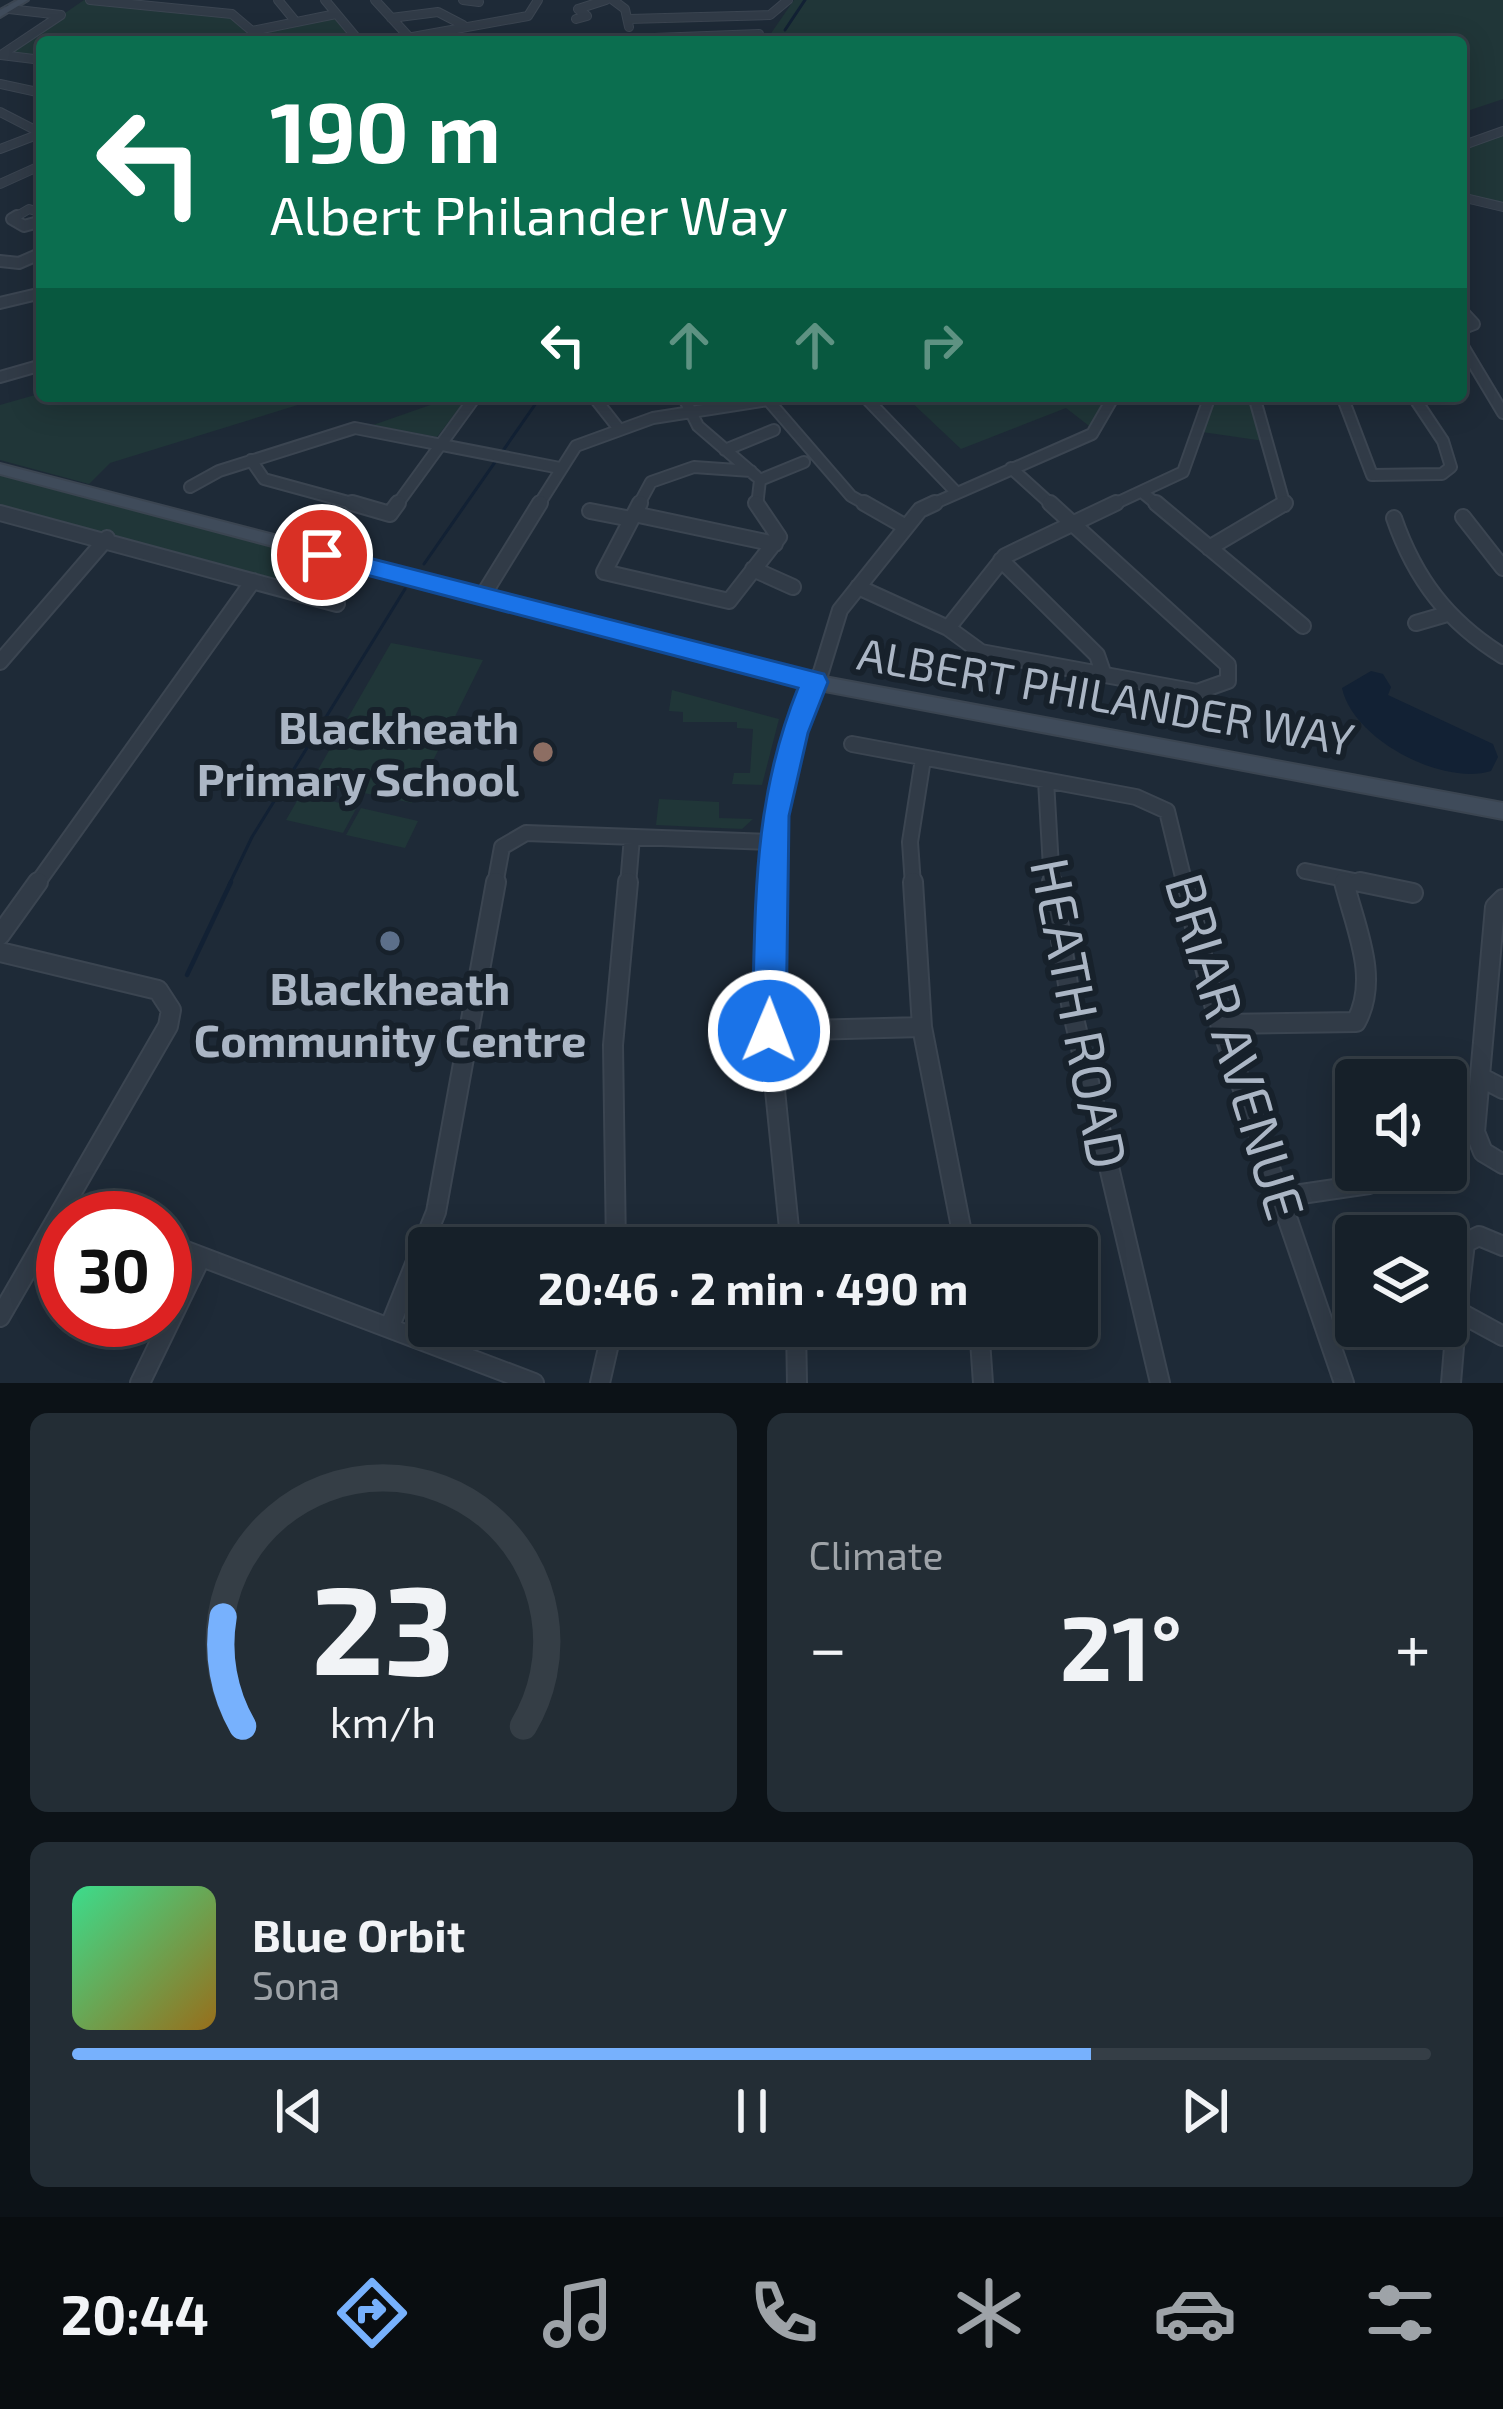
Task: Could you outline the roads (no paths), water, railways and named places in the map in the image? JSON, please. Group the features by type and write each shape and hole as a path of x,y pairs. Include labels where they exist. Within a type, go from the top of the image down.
{"street":[{"path":"4,12 24,0"},
{"path":"90,0 235,15 252,31 336,14"},
{"path":"194,10 208,0"},
{"path":"278,0 296,22"},
{"path":"325,0 355,36"},
{"path":"375,0 405,36"},
{"path":"391,18 438,12 453,0"},
{"path":"464,0 479,2"},
{"path":"578,9 610,0 629,20 629,36"},
{"path":"629,20 700,13 770,15 788,0"},
{"path":"514,5 537,3"},
{"path":"430,36 526,21 537,3"},
{"path":"0,56 61,15 4,12"},
{"path":"438,12 467,27"},
{"path":"27,27 43,28"},
{"path":"743,36 759,34"},
{"path":"4,41 20,43"},
{"path":"0,56 36,62"},
{"path":"13,86 36,68"},
{"path":"0,84 36,92"},
{"path":"0,112 36,130"},
{"path":"0,124 15,118"},
{"path":"1467,144 1503,131"},
{"path":"0,149 36,135"},
{"path":"0,189 36,168"},
{"path":"1467,199 1503,208"},
{"path":"0,261 19,263 36,256"},
{"path":"0,303 36,294"},
{"path":"1467,352 1503,413"},
{"path":"0,377 36,367"},
{"path":"251,460 263,479 396,516 472,402"},
{"path":"598,402 619,429"},
{"path":"685,402 689,412 755,476 756,505 778,533 775,544 734,597 723,602 610,577 604,567 649,484 694,466 755,476 804,463"},
{"path":"482,597 576,446 619,429 747,402"},
{"path":"773,402 850,496 906,527"},
{"path":"870,402 955,491"},
{"path":"789,1227 769,1031 772,842 794,733 838,615 924,506 1094,432 1111,402"},
{"path":"948,628 1001,560 1185,468 1208,402"},
{"path":"1209,548 1286,506 1256,402"},
{"path":"1344,402 1369,470 1384,479 1442,474 1450,467 1443,441 1417,402"},
{"path":"190,487 251,460 352,428 560,468"},
{"path":"725,449 774,430"},
{"path":"858,586 948,628 981,652 1198,692 1228,681 1232,670 1011,468"},
{"name":"ALBERT PHILANDER WAY","path":"0,469 814,682 1503,811"},
{"path":"1142,491 1303,626"},
{"path":"590,511 775,544"},
{"path":"0,513 107,538 337,604"},
{"path":"1463,517 1503,568"},
{"path":"1394,518 1425,591 1503,656"},
{"path":"0,662 107,538"},
{"path":"1001,560 1097,655 1104,675"},
{"path":"753,568 793,587"},
{"path":"0,935 253,581"},
{"path":"1416,623 1447,614"},
{"name":"BRIAR AVENUE","path":"852,744 1157,803 1175,822 1182,891 1220,1024 1343,1383"},
{"path":"923,759 910,842 922,1027 961,1227"},
{"name":"HEATH ROAD","path":"1046,782 1045,854 1055,935 1160,1383"},
{"path":"390,1326 432,1230 496,862 511,838 526,833 772,842"},
{"path":"616,1227 613,1045 632,837"},
{"path":"1305,871 1413,892"},
{"path":"1220,1024 1356,1022 1363,1014 1366,976 1343,879"},
{"path":"1503,899 1495,907 1494,1015 1480,1077 1475,1136 1483,1152 1503,1164"},
{"path":"0,952 158,990 171,1004 168,1026 73,1191"},
{"path":"769,1031 922,1027"},
{"path":"1480,1077 1503,1089"},
{"path":"1281,1197 1335,1189"},
{"path":"1467,1242 1478,1237 1503,1246"},
{"path":"192,1253 534,1383"},
{"path":"0,1317 36,1255"},
{"path":"140,1383 201,1256"},
{"path":"1467,1316 1503,1336"},
{"path":"600,1383 608,1347"},
{"path":"796,1347 797,1383"},
{"path":"980,1347 982,1383"},
{"path":"1451,1383 1454,1347"}],"water":[{"path":"1371,671 1383,674 1391,687 1388,695 1493,744 1498,757 1491,771 1449,772 1403,755 1381,741 1363,725 1342,688"}],"waterway":[{"path":"785,30 805,0"},
{"path":"424,564 537,402"},
{"path":"229,885 252,837 405,589"},
{"path":"187,975 231,882"}],"place":[{"name":"Blackheath Primary School","path":"543,752"},
{"name":"Blackheath Community Centre","path":"390,941"}]}
